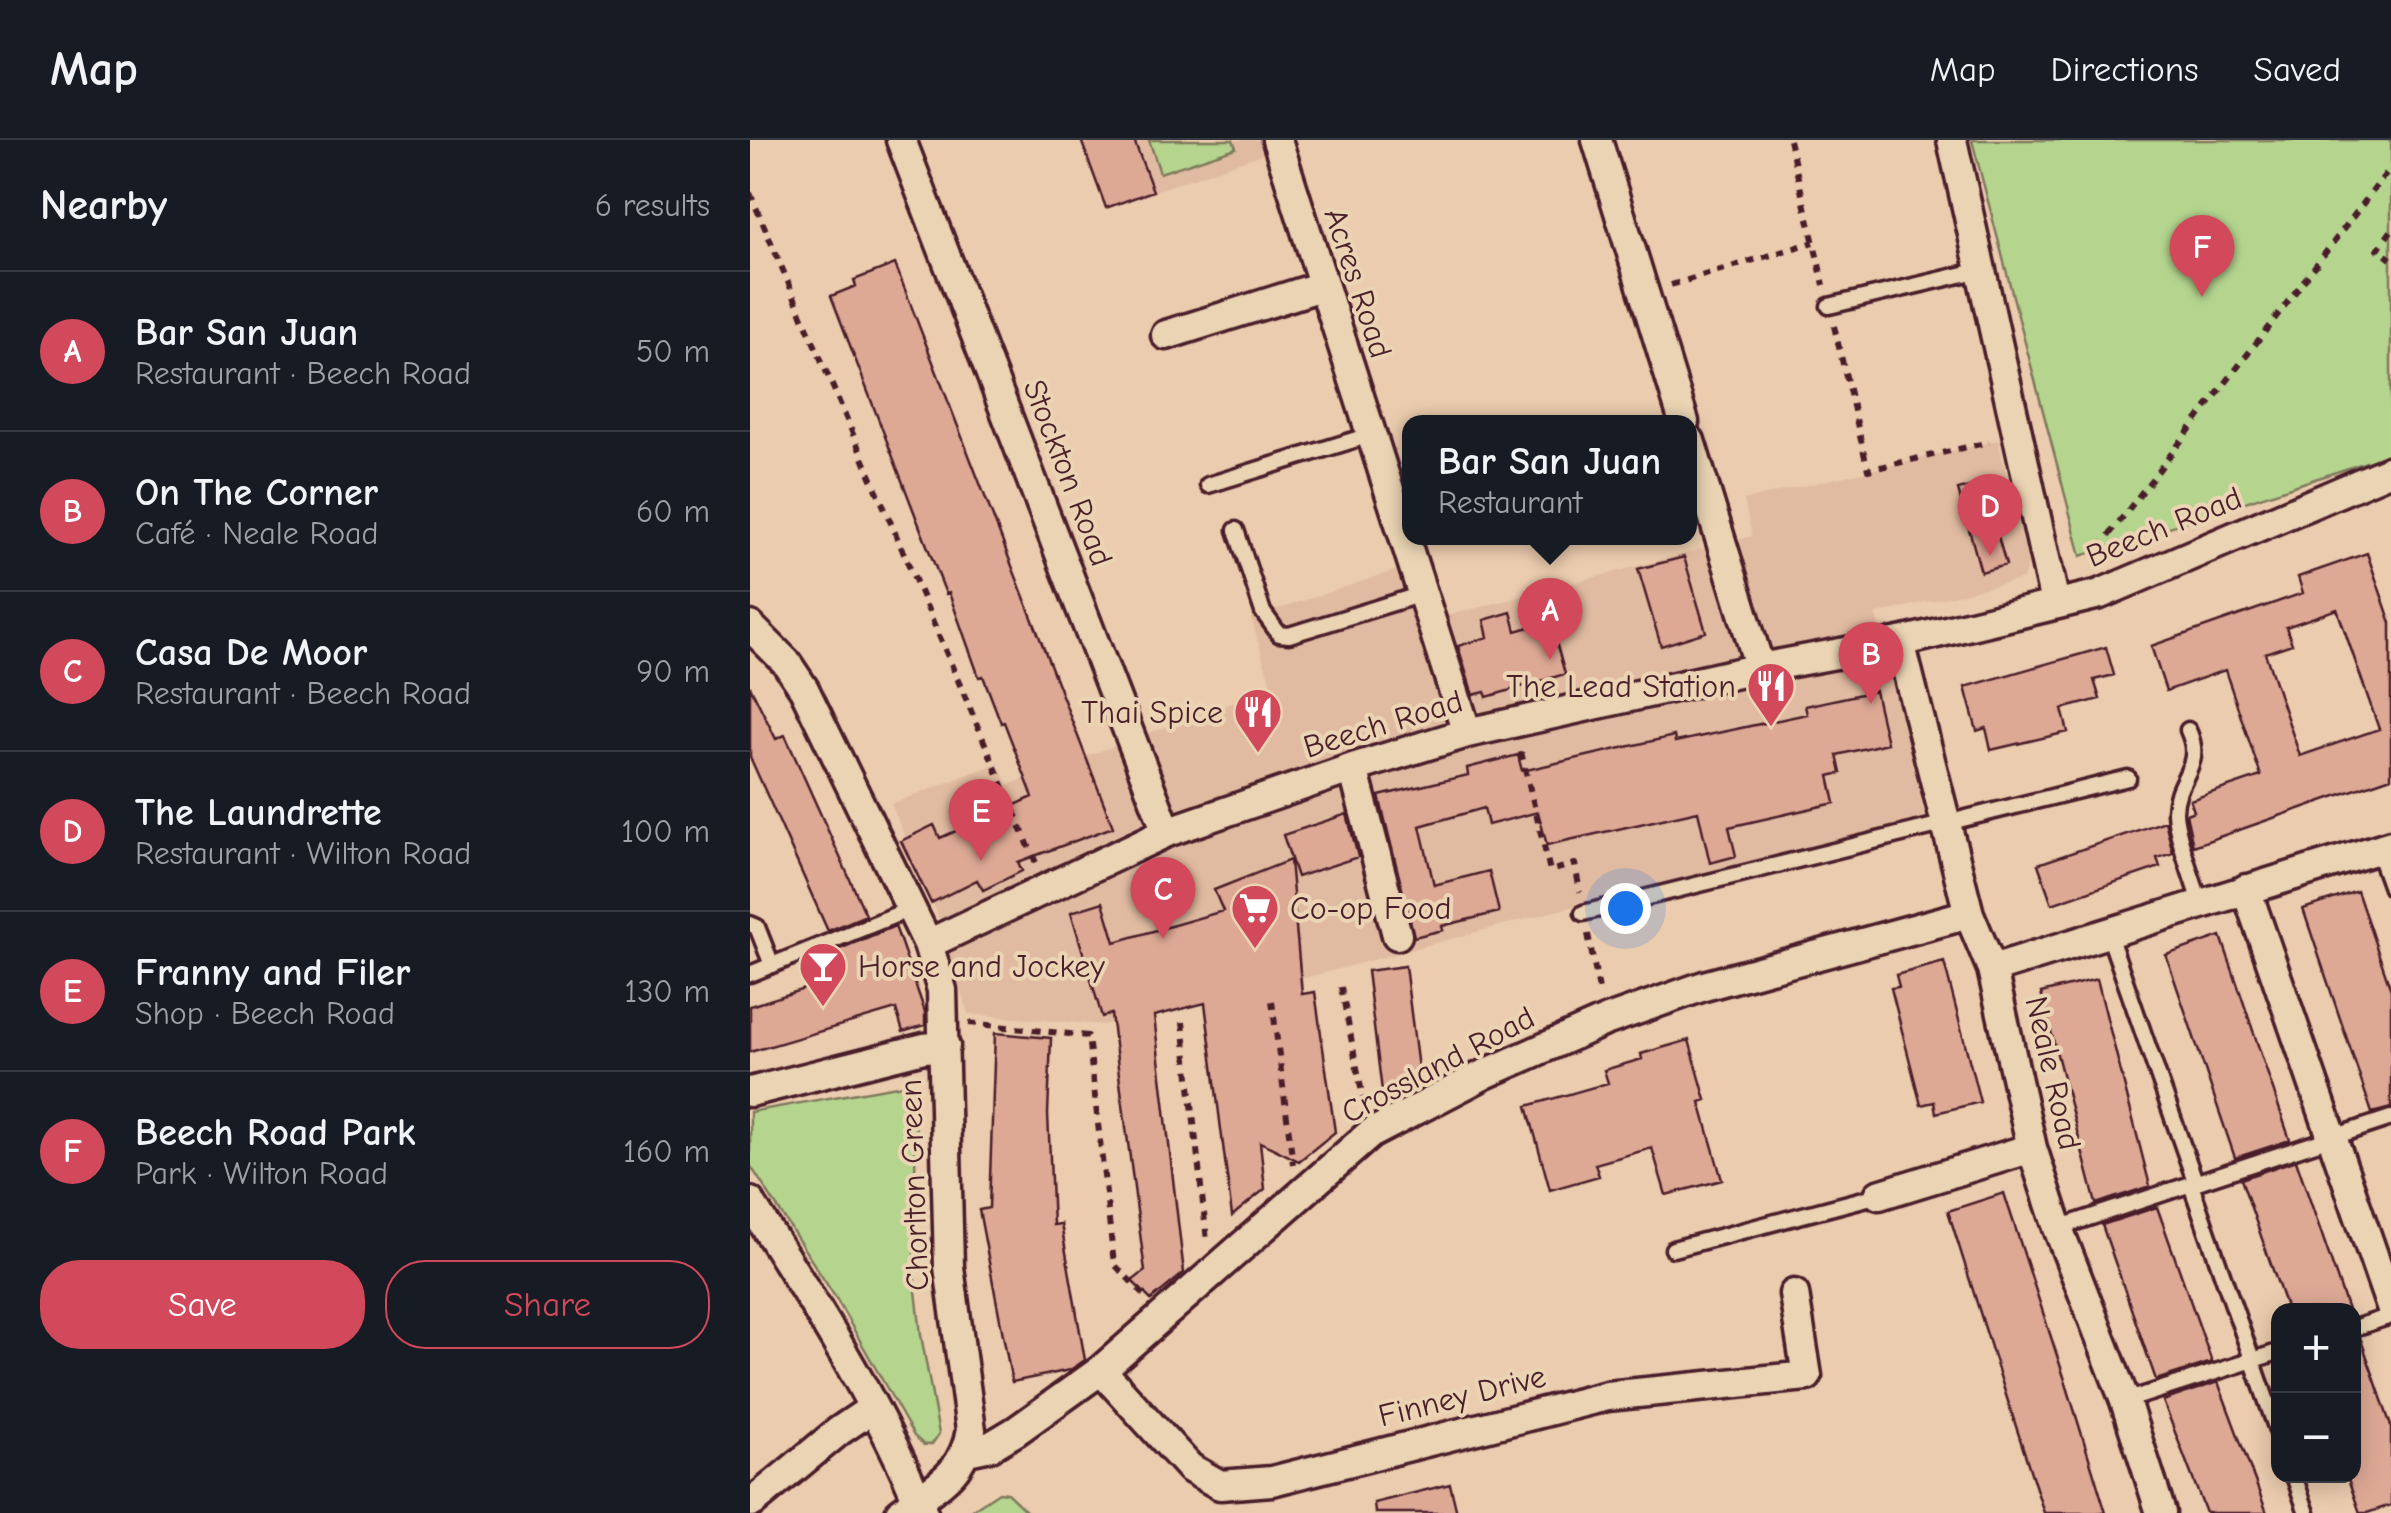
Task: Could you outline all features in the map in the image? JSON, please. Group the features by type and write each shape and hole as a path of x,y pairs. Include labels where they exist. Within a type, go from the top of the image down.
{"street":[{"name":"Stockton Road","path":"901,140 1167,832"},
{"name":"Acres Road","path":"1277,140 1402,533"},
{"path":"1597,140 1682,415"},
{"path":"1952,140 2055,603"},
{"path":"1166,335 1322,286"},
{"path":"1697,464 1760,668"},
{"name":"Beech Road","path":"928,944 1167,832 1353,768 1513,722 1900,642 2100,594 2391,470"},
{"name":"Acres Road","path":"1406,545 1467,733"},
{"path":"750,626 786,662 804,689 928,944 942,990 945,1033"},
{"name":"Neale Road","path":"1900,642 1968,914 1992,969 2032,1148 2058,1228 2124,1400 2160,1513"},
{"path":"1353,768 1397,935"},
{"path":"1992,969 2384,847"},
{"path":"2246,889 2391,1307"},
{"name":"Crossland Road","path":"968,1451 991,1446 1101,1370 1370,1134 1485,1074 1606,1021 1704,986 1968,914"},
{"name":"Chorlton Green","path":"750,1092 924,1048 945,1033"},
{"name":"Chorlton Green","path":"945,1033 948,1267 971,1430 968,1451"},
{"path":"1878,1195 2032,1148"},
{"path":"750,1202 873,1408 913,1508 945,1481 968,1451"},
{"name":"Finney Drive","path":"1101,1370 1190,1468 1220,1485 1272,1481 1606,1396 1807,1376 1794,1294"},
{"path":"750,1499 753,1502 873,1408"}],"lane":[{"path":"1829,306 1981,270"},
{"path":"1208,485 1370,435"},
{"path":"1236,530 1263,612 1279,634 1289,635 1422,594"},
{"path":"2188,730 2196,747 2194,763 2180,788 2175,813 2200,902"},
{"path":"1584,913 2128,778"},
{"path":"2384,847 2391,888"},
{"path":"750,974 910,908"},
{"path":"750,924 757,928 772,965"},
{"path":"2108,932 2271,1413"},
{"path":"2058,1228 2391,1118"},
{"path":"1673,1249 1878,1195"},
{"path":"2361,1326 2391,1316"},
{"path":"2124,1400 2271,1354"},
{"path":"2296,1483 2307,1513"}],"path":[{"path":"1789,140 1868,470 2018,435"},
{"path":"2100,594 2096,552 2391,167"},
{"path":"750,193 1046,887"},
{"path":"2391,231 2378,248 2391,259"},
{"path":"1644,294 1814,242"},
{"path":"1513,722 1550,871 1576,864 1606,1021"},
{"path":"1341,987 1370,1134"},
{"path":"1272,1001 1297,1195"},
{"path":"1183,1022 1210,1272"},
{"path":"945,1033 1088,1036 1114,1264 1162,1314"}],"shaded area":[{"path":"1081,140 1264,140 1268,152 1106,208"},
{"path":"1998,440 2028,564 2023,579 1876,614 1926,819 1649,886 1309,977 1103,1025 968,1014 938,916 891,804 998,763 1008,785 1272,688 1251,618 1427,560 1446,616 1752,536 1744,500"}],"green space":[{"path":"1149,140 1233,140 1236,148 1160,173"},
{"path":"1972,140 2391,140 2391,454 2081,556"},
{"path":"908,1084 916,1093 914,1273 939,1434 932,1444 924,1445 914,1436 837,1300 750,1165 750,1112"},
{"path":"999,1492 1007,1493 1028,1513 967,1513"}],"building":[{"path":"1081,140 1134,140 1153,191 1106,208"},
{"path":"895,264 1113,827 1018,862 1022,871 983,890 977,880 931,903 901,841 934,825 940,838 1033,797 1004,722 1001,723 983,676 979,677 831,296 856,286 854,280"},
{"path":"1983,483 2006,565 1981,572 1958,490"},
{"path":"2367,553 2391,623 2391,777 2193,846 2186,814 2194,811 2190,800 2261,776 2225,670 2166,691 2151,646 2303,593 2298,577","holes":["2337,609 2379,729 2300,756 2265,653 2292,644 2286,627"]},
{"path":"1684,557 1706,632 1661,646 1638,569"},
{"path":"1511,612 1516,631 1550,621 1565,674 1487,697 1485,692 1473,695 1458,646 1488,637 1484,620"},
{"path":"2106,647 2114,675 2094,680 2100,699 2062,709 2068,732 1991,750 1986,728 1977,731 1965,687"},
{"path":"750,686 776,739 785,735 866,915 828,931 750,757"},
{"path":"1875,691 1887,743 1837,755 1841,773 1829,776 1835,803 1729,827 1736,856 1710,863 1698,811 1547,845 1538,812 1488,825 1484,808 1420,826 1434,885 1489,871 1499,912 1414,937 1379,796 1468,775 1467,768 1518,755 1522,771 1674,736 1675,742 1807,714 1805,706"},
{"path":"1347,814 1358,857 1297,877 1283,835"},
{"path":"2165,821 2173,853 2157,858 2160,867 2052,904 2038,864"},
{"path":"1290,860 1302,994 1315,992 1335,1132 1299,1161 1260,1142 1265,1189 1232,1216 1205,1003 1154,1016 1184,1273 1151,1300 1132,1281 1145,1271 1111,1014 1102,1017 1071,912 1103,902 1115,942 1223,911 1214,890"},
{"path":"2357,891 2391,990 2391,1108 2372,1113 2303,909"},
{"path":"895,926 925,1012 925,1025 903,1032 896,1009 750,1052 750,1006 833,980 825,955"},
{"path":"2221,936 2290,1140 2235,1158 2166,955"},
{"path":"1944,962 1980,1102 1936,1113 1934,1102 1921,1105 1891,988 1899,987 1896,975"},
{"path":"1405,966 1419,1076 1383,1099 1367,971"},
{"path":"2097,979 2150,1186 2096,1204 2041,993"},
{"path":"995,1033 1051,1038 1048,1114 1053,1225 1061,1224 1085,1360 1070,1370 1012,1382 979,1210 989,1208"},
{"path":"1689,1040 1706,1100 1700,1102 1722,1180 1666,1195 1652,1148 1595,1164 1599,1176 1550,1190 1527,1106 1608,1083 1604,1070"},
{"path":"2296,1160 2346,1303 2285,1303 2241,1179"},
{"path":"2004,1193 2106,1513 2044,1513 2012,1414 1948,1211"},
{"path":"2157,1207 2212,1362 2156,1380 2102,1225"},
{"path":"2361,1340 2391,1426 2391,1505 2360,1513 2349,1483 2361,1483"},
{"path":"2218,1382 2267,1513 2206,1513 2163,1401"},
{"path":"1450,1484 1457,1513 1375,1513 1374,1503"}],"place":[{"name":"Beech Road Park","path":"2202,297"},
{"name":"The Laundrette","path":"1990,556"},
{"name":"Bar San Juan","path":"1550,660"},
{"name":"On The Corner","path":"1871,704"},
{"name":"The Lead Station","path":"1771,728"},
{"name":"Thai Spice","path":"1258,754"},
{"name":"Franny and Filer","path":"981,861"},
{"name":"Casa De Moor","path":"1163,939"},
{"name":"Co-op Food","path":"1255,950"},
{"name":"Horse and Jockey","path":"823,1008"}]}
